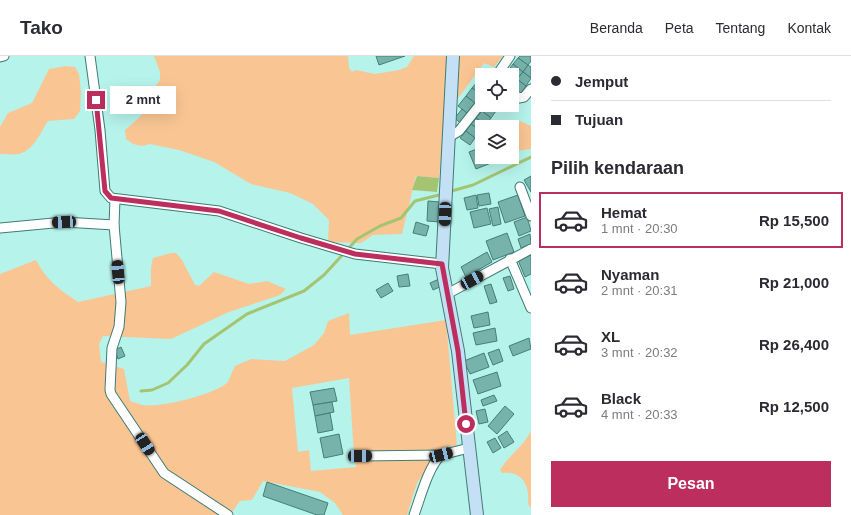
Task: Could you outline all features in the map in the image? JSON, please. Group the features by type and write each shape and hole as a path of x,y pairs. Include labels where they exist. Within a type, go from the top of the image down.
{"street":[{"path":"0,58 4,56"},
{"path":"90,56 100,130 105,191 107,196 115,199 219,211 355,254 442,264"},
{"path":"453,56 442,264 458,351 477,515"},
{"path":"501,68 510,56"},
{"path":"519,98 524,98 531,89"},
{"path":"449,137 459,131 475,111"},
{"path":"520,187 531,216"},
{"path":"115,199 114,225 121,302 118,327 112,348 111,394 164,473 228,515"},
{"path":"0,228 64,222 114,225"},
{"path":"447,294 531,249"},
{"path":"510,259 531,308"},
{"path":"360,456 441,455 469,448"},
{"path":"414,515 432,469 441,455"}],"shaded area":[{"path":"154,56 348,56 349,68 352,72 356,70 375,74 399,70 407,67 414,56 503,56 494,67 484,63 480,68 475,68 475,75 445,116 439,178 416,176 402,234 373,235 361,243 328,242 329,220 313,204 290,193 251,184 214,162 179,150 150,144 142,146 133,144 126,139 125,130 139,118 144,111 145,101 160,80 160,72"},
{"path":"66,66 75,67 79,74 81,92 80,111 74,119 48,121 29,149 19,154 0,154 0,127 8,113 32,103 49,69"},
{"path":"519,121 531,126 531,149 519,150"},
{"path":"417,176 439,178 437,192 412,190"},
{"path":"176,253 182,260 195,285 199,286 214,272 249,284 267,281 286,289 280,295 229,312 171,339 103,336 99,344 101,362 124,369 130,401 142,405 161,405 173,403 199,396 220,388 227,383 235,366 251,359 285,361 314,345 324,333 328,321 349,313 350,335 446,320 457,446 444,447 446,452 431,464 417,483 407,515 343,515 335,503 320,492 263,481 252,500 240,501 230,515 0,515 0,274 36,260 54,284 78,302 151,286 151,267 153,258","holes":["349,378 356,467 311,471 309,450 298,452 292,388"]},
{"path":"531,431 531,508 528,504 528,492 524,481 515,474 502,473 500,470 528,437"}],"building":[{"path":"376,56 405,56 379,65"},
{"path":"520,56 531,56 531,61 528,65 518,58"},
{"path":"518,58 528,65 523,72 513,64"},
{"path":"513,64 518,68 510,68"},
{"path":"528,65 531,67 531,78 523,72"},
{"path":"519,69 523,72 519,77"},
{"path":"523,72 531,78 526,86 519,81 519,77"},
{"path":"519,81 526,86 520,94 519,93"},
{"path":"472,88 475,90 475,103 466,96"},
{"path":"466,96 475,103 467,113 458,106"},
{"path":"462,109 467,113 460,123 455,118"},
{"path":"481,112 483,112 491,118 490,120 479,120 476,118"},
{"path":"483,112 495,112 491,118"},
{"path":"476,118 479,120 475,120 475,127 471,124"},
{"path":"471,124 475,127 475,138 466,131"},
{"path":"466,131 475,138 470,145 460,138"},
{"path":"475,150 475,164 488,164 476,169 469,152"},
{"path":"531,176 531,192 524,180"},
{"path":"489,193 491,204 479,206 477,195"},
{"path":"476,195 478,208 467,210 464,198"},
{"path":"518,195 525,216 505,223 498,202"},
{"path":"428,201 441,202 440,222 427,221"},
{"path":"498,207 501,224 493,226 489,209"},
{"path":"487,208 491,224 474,228 470,212"},
{"path":"527,217 531,231 519,236 514,222"},
{"path":"416,222 429,226 426,236 413,233"},
{"path":"507,233 514,252 493,260 486,241"},
{"path":"530,234 531,244 521,248 518,239"},
{"path":"487,252 492,262 466,277 461,267"},
{"path":"531,255 531,274 525,277 518,260"},
{"path":"408,274 410,286 399,287 397,276"},
{"path":"510,276 514,289 508,291 503,278"},
{"path":"439,279 442,286 433,290 430,283"},
{"path":"388,283 393,291 381,298 376,290"},
{"path":"491,284 497,302 490,304 484,286"},
{"path":"488,312 490,325 474,328 471,316"},
{"path":"495,328 497,341 476,345 473,333"},
{"path":"529,338 531,349 513,356 509,346"},
{"path":"121,347 125,356 118,359 115,350"},
{"path":"499,349 503,361 493,365 488,353"},
{"path":"484,353 489,367 470,374 464,361"},
{"path":"497,372 501,386 478,394 473,380"},
{"path":"334,388 337,401 313,405 310,392"},
{"path":"494,395 497,401 483,406 481,400"},
{"path":"332,402 334,412 315,416 313,405"},
{"path":"505,406 514,414 497,434 488,426"},
{"path":"485,409 488,422 479,424 476,411"},
{"path":"330,413 333,430 318,433 315,416"},
{"path":"507,431 514,442 504,448 498,437"},
{"path":"339,434 343,454 324,458 320,438"},
{"path":"495,438 501,448 493,453 487,442"},
{"path":"267,482 328,503 324,515 317,515 263,496"}],"waterway":[{"path":"448,192 473,185 531,157"},
{"path":"141,391 152,390 168,383 187,365 204,344 247,314 304,291 324,275 357,239 380,226 401,218 415,201 443,194"}],"route":[{"path":"96,100 105,191 107,196 111,198 219,211 355,254 442,264 458,351 466,424"}]}
